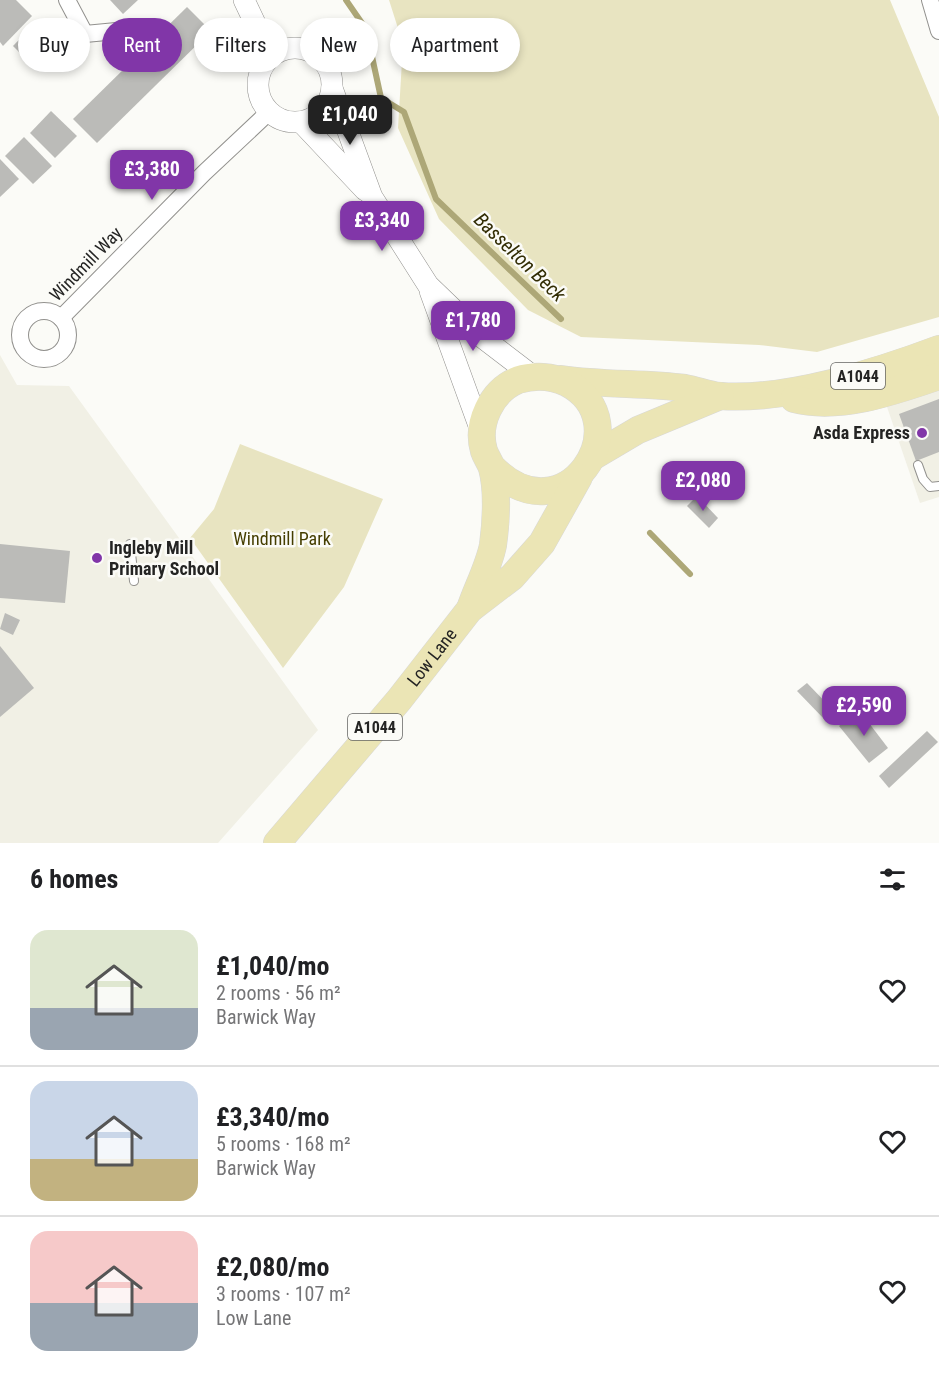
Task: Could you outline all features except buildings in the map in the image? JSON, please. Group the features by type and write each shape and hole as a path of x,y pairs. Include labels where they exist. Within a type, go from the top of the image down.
{"main road":[{"name":"A1044","path":"546,378 597,385 685,388 720,396 774,393 858,376 939,349"},
{"name":"A1044","path":"774,393 811,403 868,397 939,376"},
{"path":"546,378 574,387 587,401 596,418 598,437 586,466 563,487 543,492 524,490 506,481 492,467 484,451 482,434 484,417 497,395 518,381 546,378"},
{"name":"A1044","path":"586,466 638,430 720,396"},
{"name":"Low Lane","path":"277,843 399,700 470,609 512,577 542,543 586,466"},
{"name":"Low Lane","path":"470,609 493,546 495,490 492,467"}],"street":[{"path":"67,0 77,18"},
{"path":"244,0 253,18"},
{"path":"928,5 939,31"},
{"path":"288,50 312,52 323,61 330,74 332,88 372,197"},
{"path":"261,72 258,84 261,99 269,112 289,122 301,122 316,116 328,104 332,88"},
{"name":"Windmill Way","path":"61,318 204,173 269,112"},
{"path":"301,122 372,197 428,285 482,434"},
{"path":"428,285 483,338 546,378"}],"lane":[{"path":"918,465 923,479 930,487 939,486"},
{"path":"130,544 134,581"}],"shaded area":[{"name":"Ingleby Mill Primary School","path":"0,355 17,385 69,386 318,730 218,843 0,843"},
{"path":"939,389 939,497 920,503 887,407"}],"green space":[{"path":"389,0 890,0 939,117 939,317 817,352 759,345 581,337 528,310 439,219 398,128 401,72 520,72 520,18 395,18"},
{"name":"Windmill Park","path":"240,444 383,499 344,587 283,668 190,538 214,509"}],"waterway":[{"name":"Basselton Beck","path":"346,0 366,29 381,98 404,112 436,199 561,319"},
{"name":"Basselton Beck","path":"650,533 690,574"}],"place":[{"name":"Asda Express","path":"922,433"},
{"name":"Ingleby Mill Primary School","path":"97,558"}]}
